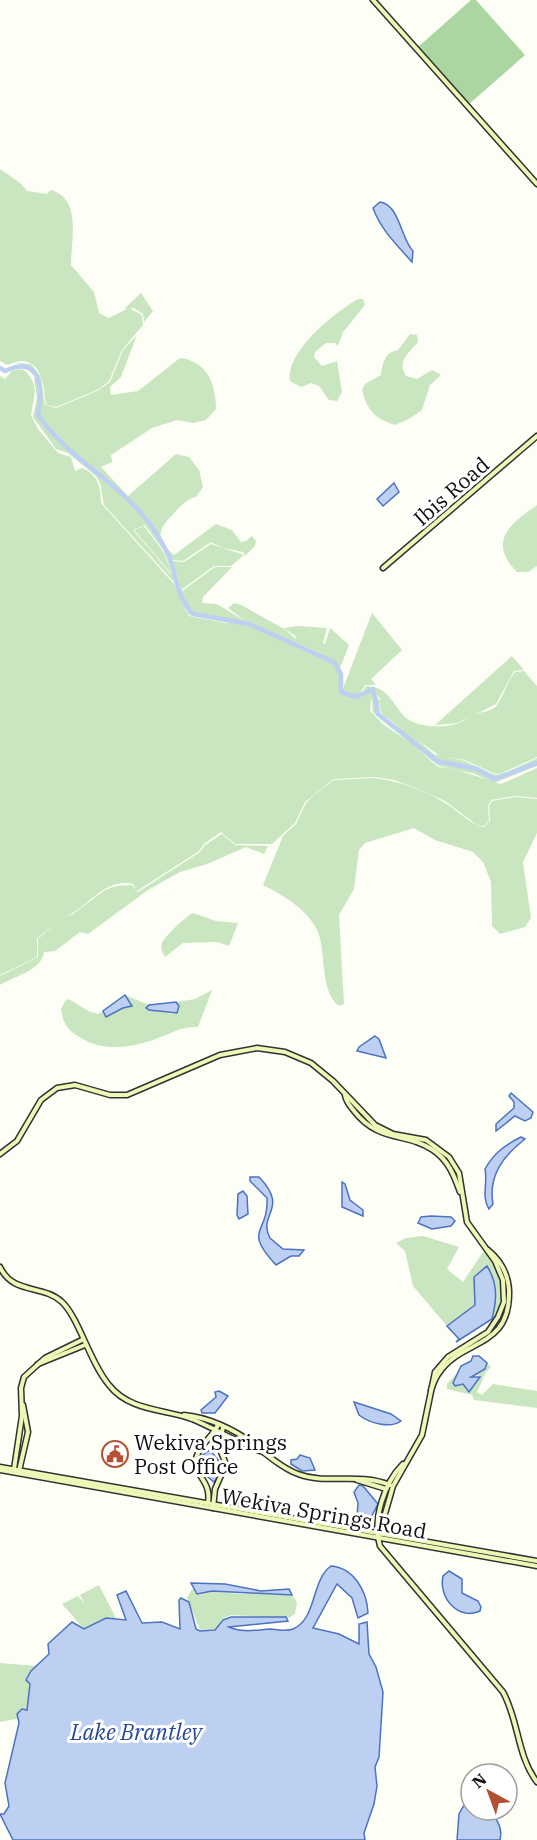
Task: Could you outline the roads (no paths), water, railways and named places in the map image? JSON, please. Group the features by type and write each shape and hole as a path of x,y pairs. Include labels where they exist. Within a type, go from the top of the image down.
{"street":[{"path":"373,0 537,184"},
{"name":"Ibis Road","path":"383,568 537,436"},
{"path":"0,1154 16,1141 41,1100 57,1088 75,1085 110,1095 128,1095 210,1058 245,1048 272,1049 305,1060 326,1075 375,1125 393,1134 426,1140 444,1152 459,1173 467,1222 480,1244 498,1259 505,1271 509,1287 507,1312 492,1335 444,1367 431,1391 422,1435 390,1488 378,1532 380,1546"},
{"path":"0,1267 14,1284 58,1299 68,1309 98,1370 122,1398 140,1406 203,1418 244,1438 298,1474 373,1478 390,1488"},
{"path":"18,1469 22,1383 35,1365 82,1340"},
{"path":"35,1365 85,1345"},
{"path":"18,1469 26,1442 27,1418 21,1401"},
{"path":"177,1414 263,1452"},
{"path":"210,1505 209,1488 195,1466 200,1449 221,1426"},
{"path":"210,1505 226,1464 218,1444 218,1431"},
{"path":"20,1432 26,1442"},
{"name":"Wekiva Springs Road","path":"0,1468 18,1469 61,1479"},
{"name":"Wekiva Springs Road","path":"18,1469 93,1485 390,1534 537,1561"},
{"path":"378,1532 382,1525 390,1488"},
{"name":"Wekiva Springs Road","path":"210,1505 537,1566"},
{"path":"382,1525 390,1534"},
{"path":"367,1536 380,1546 503,1692 515,1719 527,1765 537,1782"},
{"path":"422,1546 426,1544 449,1545"}],"water":[{"path":"380,202 392,209 396,216 413,251 412,262 390,237 376,216 373,208"},
{"path":"394,483 399,492 383,506 377,499"},
{"path":"125,995 132,1006 106,1017 103,1011"},
{"path":"176,1002 179,1006 177,1013 146,1008 149,1005"},
{"path":"375,1036 379,1039 386,1058 357,1051"},
{"path":"511,1093 533,1112 531,1118 525,1121 515,1116 496,1131 496,1124 514,1108 514,1102 509,1096"},
{"path":"521,1137 525,1139 510,1152 495,1176 493,1204 489,1209 485,1200 485,1169 500,1150"},
{"path":"250,1177 259,1177 272,1197 273,1204 267,1223 270,1238 283,1249 304,1250 299,1256 291,1256 276,1265 266,1253 259,1237 267,1210 267,1198 250,1181"},
{"path":"342,1182 345,1184 350,1200 363,1210 363,1216 342,1207"},
{"path":"243,1191 247,1196 248,1214 239,1219 237,1215 238,1194"},
{"path":"421,1217 451,1217 455,1221 451,1226 432,1229 418,1223"},
{"path":"487,1266 496,1292 492,1319 456,1342 459,1339 447,1326 475,1305 474,1277"},
{"path":"473,1356 479,1356 487,1363 485,1369 471,1377 480,1377 469,1392 463,1384 455,1386 453,1383 461,1366 471,1361"},
{"path":"219,1391 228,1396 215,1413 202,1413 201,1410 216,1397 215,1392"},
{"path":"354,1402 391,1414 401,1421 386,1425 368,1420 359,1415"},
{"path":"210,1450 222,1465 214,1482 203,1473 201,1456"},
{"path":"300,1455 310,1458 315,1470 302,1471 291,1464 291,1460 297,1459"},
{"path":"359,1485 363,1486 378,1504 369,1521 364,1522 357,1517 358,1503 354,1492"},
{"name":"Lake Brantley","path":"331,1566 346,1571 358,1582 365,1597 368,1613 358,1618 352,1598 337,1584 313,1628 339,1634 359,1644 359,1624 367,1622 369,1654 376,1667 383,1692 379,1757 375,1767 377,1786 374,1804 364,1833 365,1840 13,1840 0,1814 4,1814 9,1806 5,1783 19,1723 17,1714 22,1709 27,1710 30,1684 26,1680 31,1671 49,1654 48,1644 72,1622 84,1629 106,1618 126,1620 117,1595 126,1591 142,1623 162,1622 180,1629 179,1600 181,1598 189,1602 196,1629 200,1631 215,1630 223,1620 231,1617 286,1617 288,1621 229,1627 244,1631 290,1630 301,1624 306,1617 320,1580"},
{"path":"449,1571 462,1579 462,1593 478,1601 480,1611 465,1613 452,1606 442,1584 443,1576"},
{"path":"191,1583 225,1584 261,1591 289,1589 292,1595 212,1591 197,1594"},
{"path":"459,1814 459,1822 498,1822 500,1828 500,1840 457,1840"}],"waterway":[{"path":"0,368 5,371 26,367 33,371 39,385 38,415 64,445 123,495 150,524 166,550 180,592 193,614 249,624 334,662 341,674 341,692 356,697 373,689 378,714 437,761 477,769 494,779 537,763"}],"place":[{"name":"Wekiva Springs Post Office","path":"115,1454"}]}
